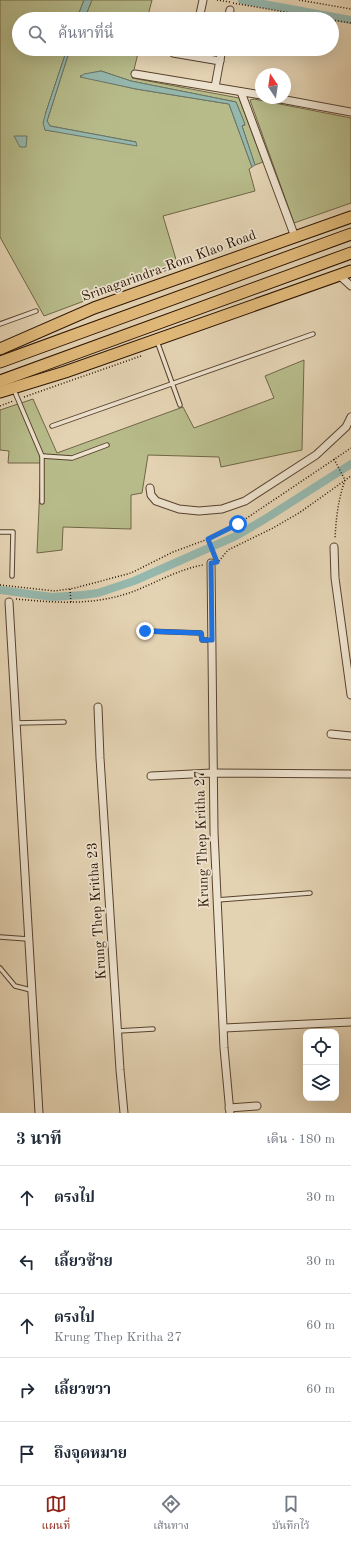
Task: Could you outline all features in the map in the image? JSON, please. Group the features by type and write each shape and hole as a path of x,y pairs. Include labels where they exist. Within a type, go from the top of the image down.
{"main road":[{"name":"Srinagarindra-Rom Klao Road","path":"0,350 94,308 295,238 351,216"},
{"path":"329,225 351,229"},
{"path":"0,362 351,234"},
{"path":"0,381 351,253"},
{"path":"0,392 13,389 157,340 351,271"}],"street":[{"path":"201,12 203,0"},
{"path":"205,56 220,61"},
{"path":"215,87 221,56"},
{"path":"135,74 255,94"},
{"path":"241,92 295,238"},
{"path":"291,101 351,112"},
{"path":"339,275 351,286"},
{"path":"150,488 151,495 156,501 179,510 199,511 222,509 245,501 316,455 346,427 351,417"},
{"path":"334,547 335,578 351,695"},
{"name":"Krung Thep Kritha 27","path":"214,563 212,640 212,773 224,1048 230,1110"},
{"path":"11,600 16,723 38,1113"},
{"name":"Krung Thep Kritha 23","path":"98,707 100,758 124,1113"},
{"path":"331,734 351,736"},
{"path":"151,776 212,773 351,774"},
{"path":"224,1028 351,1022"},
{"path":"230,1110 257,1106"}],"lane":[{"path":"0,324 36,311"},
{"path":"52,426 313,334"},
{"path":"157,340 180,405"},
{"path":"13,389 42,456 42,502"},
{"path":"42,456 72,458 107,445"},
{"path":"0,532 13,532 12,576"},
{"path":"145,631 201,633 202,640 212,640"},
{"path":"16,723 64,722"},
{"path":"217,900 310,893"},
{"path":"0,937 28,939"},
{"path":"0,968 13,984 31,990"},
{"path":"118,1031 154,1029"}],"path":[{"path":"217,0 286,12"},
{"path":"299,0 351,9"},
{"path":"339,21 351,23"},
{"path":"0,585 55,591 70,589 131,573 172,552 208,539 238,524 351,448"},
{"path":"334,459 345,480 337,511 334,547"},
{"path":"11,600 71,603 91,602 131,592 188,569 214,563 228,550 273,528 299,513 351,476"},
{"path":"208,539 214,563"},
{"path":"70,589 71,603"}],"green space":[{"path":"0,0 84,0 79,12 12,12 12,56 65,56 46,112 45,130 136,142 50,126 47,121 68,56 137,56 132,78 239,98 263,162 255,165 242,126 245,125 236,102 131,81 101,71 80,76 136,89 229,104 252,167 249,169 255,191 163,216 178,266 44,316 0,237"},
{"path":"92,0 152,0 149,12 87,12"},
{"path":"255,99 255,104 280,104 351,118 351,203 294,223 250,100"},
{"path":"304,360 302,450 221,467 219,457 148,455 142,493 131,495 131,529 63,527 62,550 37,553 41,463 8,463 9,451 0,450 0,410 33,399 57,453 183,407 194,428 274,398 265,376"}],"water":[{"path":"84,0 92,0 87,12 79,12"},
{"path":"65,56 68,56 47,121 50,126 136,142 137,146 45,130 43,123"},
{"path":"101,71 131,81 236,102 245,124 242,126 255,165 252,167 229,104 136,89 80,77 84,74"},
{"path":"14,136 27,136 26,147 20,147"}],"waterway":[{"path":"242,0 307,12"},
{"path":"339,18 351,20"},
{"path":"0,590 52,597 83,595 98,593 134,581 236,536 351,464"}],"route":[{"path":"145,631 201,633 202,640 212,640 211,563 217,562 208,539 238,524"}]}
